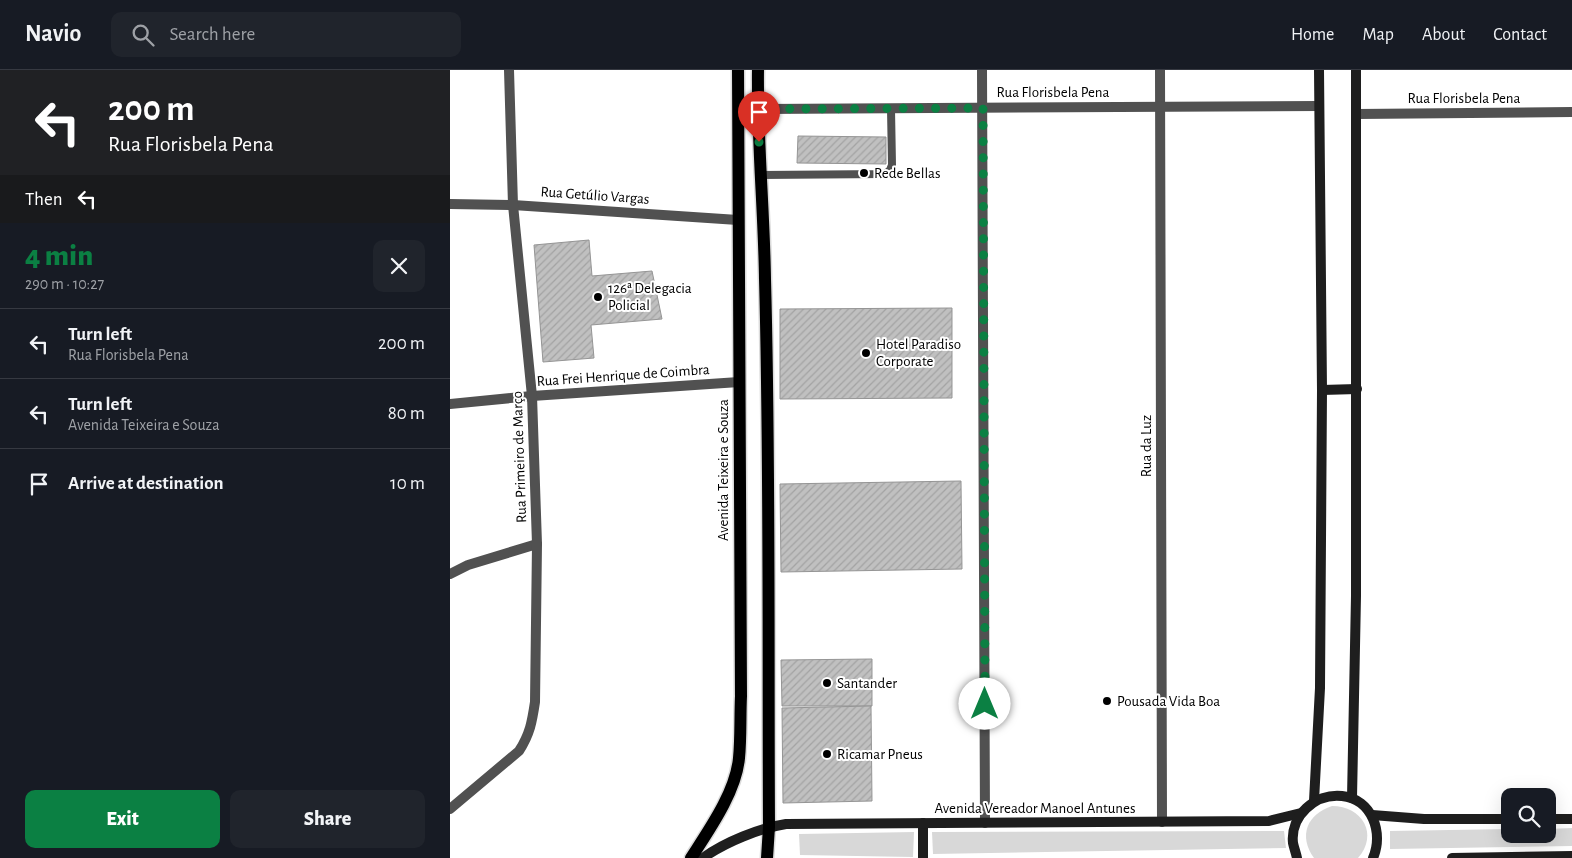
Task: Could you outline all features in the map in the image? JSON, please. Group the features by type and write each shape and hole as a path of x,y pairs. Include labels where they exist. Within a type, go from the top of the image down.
{"main road":[{"name":"Avenida Teixeira e Souza","path":"691,858 719,815 739,760 741,696 738,70"},
{"path":"758,70 766,278 769,827 767,858"},
{"path":"1314,801 1320,688 1322,390 1319,70"},
{"path":"1352,798 1356,596 1356,70"},
{"path":"1322,390 1357,388"},
{"path":"1287,858 1297,858 1293,843 1294,827 1301,813 1314,801 1323,797 1342,796 1352,798 1363,805 1372,815 1378,838 1373,858"},
{"name":"Avenida Vereador Manoel Antunes","path":"703,858 732,842 769,827 786,824 1269,822 1301,813"},
{"path":"1372,815 1424,819 1501,819"},
{"path":"1556,819 1572,819"},
{"path":"922,823 923,858"},
{"path":"1452,858 1572,856"}],"street":[{"name":"Rua Primeiro de Março","path":"450,809 519,751 532,726 534,702 537,544 532,396 512,205 509,70"},
{"path":"982,70 985,823"},
{"name":"Rua da Luz","path":"1160,70 1162,822"},
{"name":"Rua Florisbela Pena","path":"758,109 1319,106"},
{"name":"Rua Florisbela Pena","path":"1357,114 1572,112"},
{"name":"Rua Getúlio Vargas","path":"450,204 512,205 738,220"},
{"name":"Rua Frei Henrique de Coimbra","path":"450,404 532,396 739,382"},
{"path":"450,574 468,565 537,544"}],"lane":[{"path":"761,174 885,174 892,165 891,109"}],"shaded area":[{"path":"1332,806 1343,807 1352,811 1364,823 1367,831 1367,840 1358,858 1314,858 1309,850 1306,834 1311,820 1316,814"},
{"path":"1572,828 1572,846 1390,849 1390,831 1501,829 1501,843 1556,843 1556,829"},
{"path":"1284,831 1286,848 933,854 932,832"},
{"path":"914,832 913,857 800,855 799,834"}],"building":[{"path":"798,136 886,137 886,164 797,163"},
{"name":"126ª Delegacia Policial","path":"589,240 592,276 652,271 662,319 591,325 594,358 543,362 534,245"},
{"name":"Hotel Paradiso Corporate","path":"952,308 952,398 780,399 780,309"},
{"path":"961,481 962,569 781,572 780,484"},
{"name":"Santander","path":"872,659 872,706 782,706 781,660"},
{"name":"Ricamar Pneus","path":"871,706 872,801 783,803 782,708"}],"place":[{"name":"Rede Bellas","path":"864,173"},
{"name":"126ª Delegacia Policial","path":"598,297"},
{"name":"Hotel Paradiso Corporate","path":"866,353"},
{"name":"Santander","path":"827,683"},
{"name":"Pousada Vida Boa","path":"1107,701"},
{"name":"Ricamar Pneus","path":"827,754"}],"route":[{"path":"759,142 758,109 983,108 985,704"}]}
